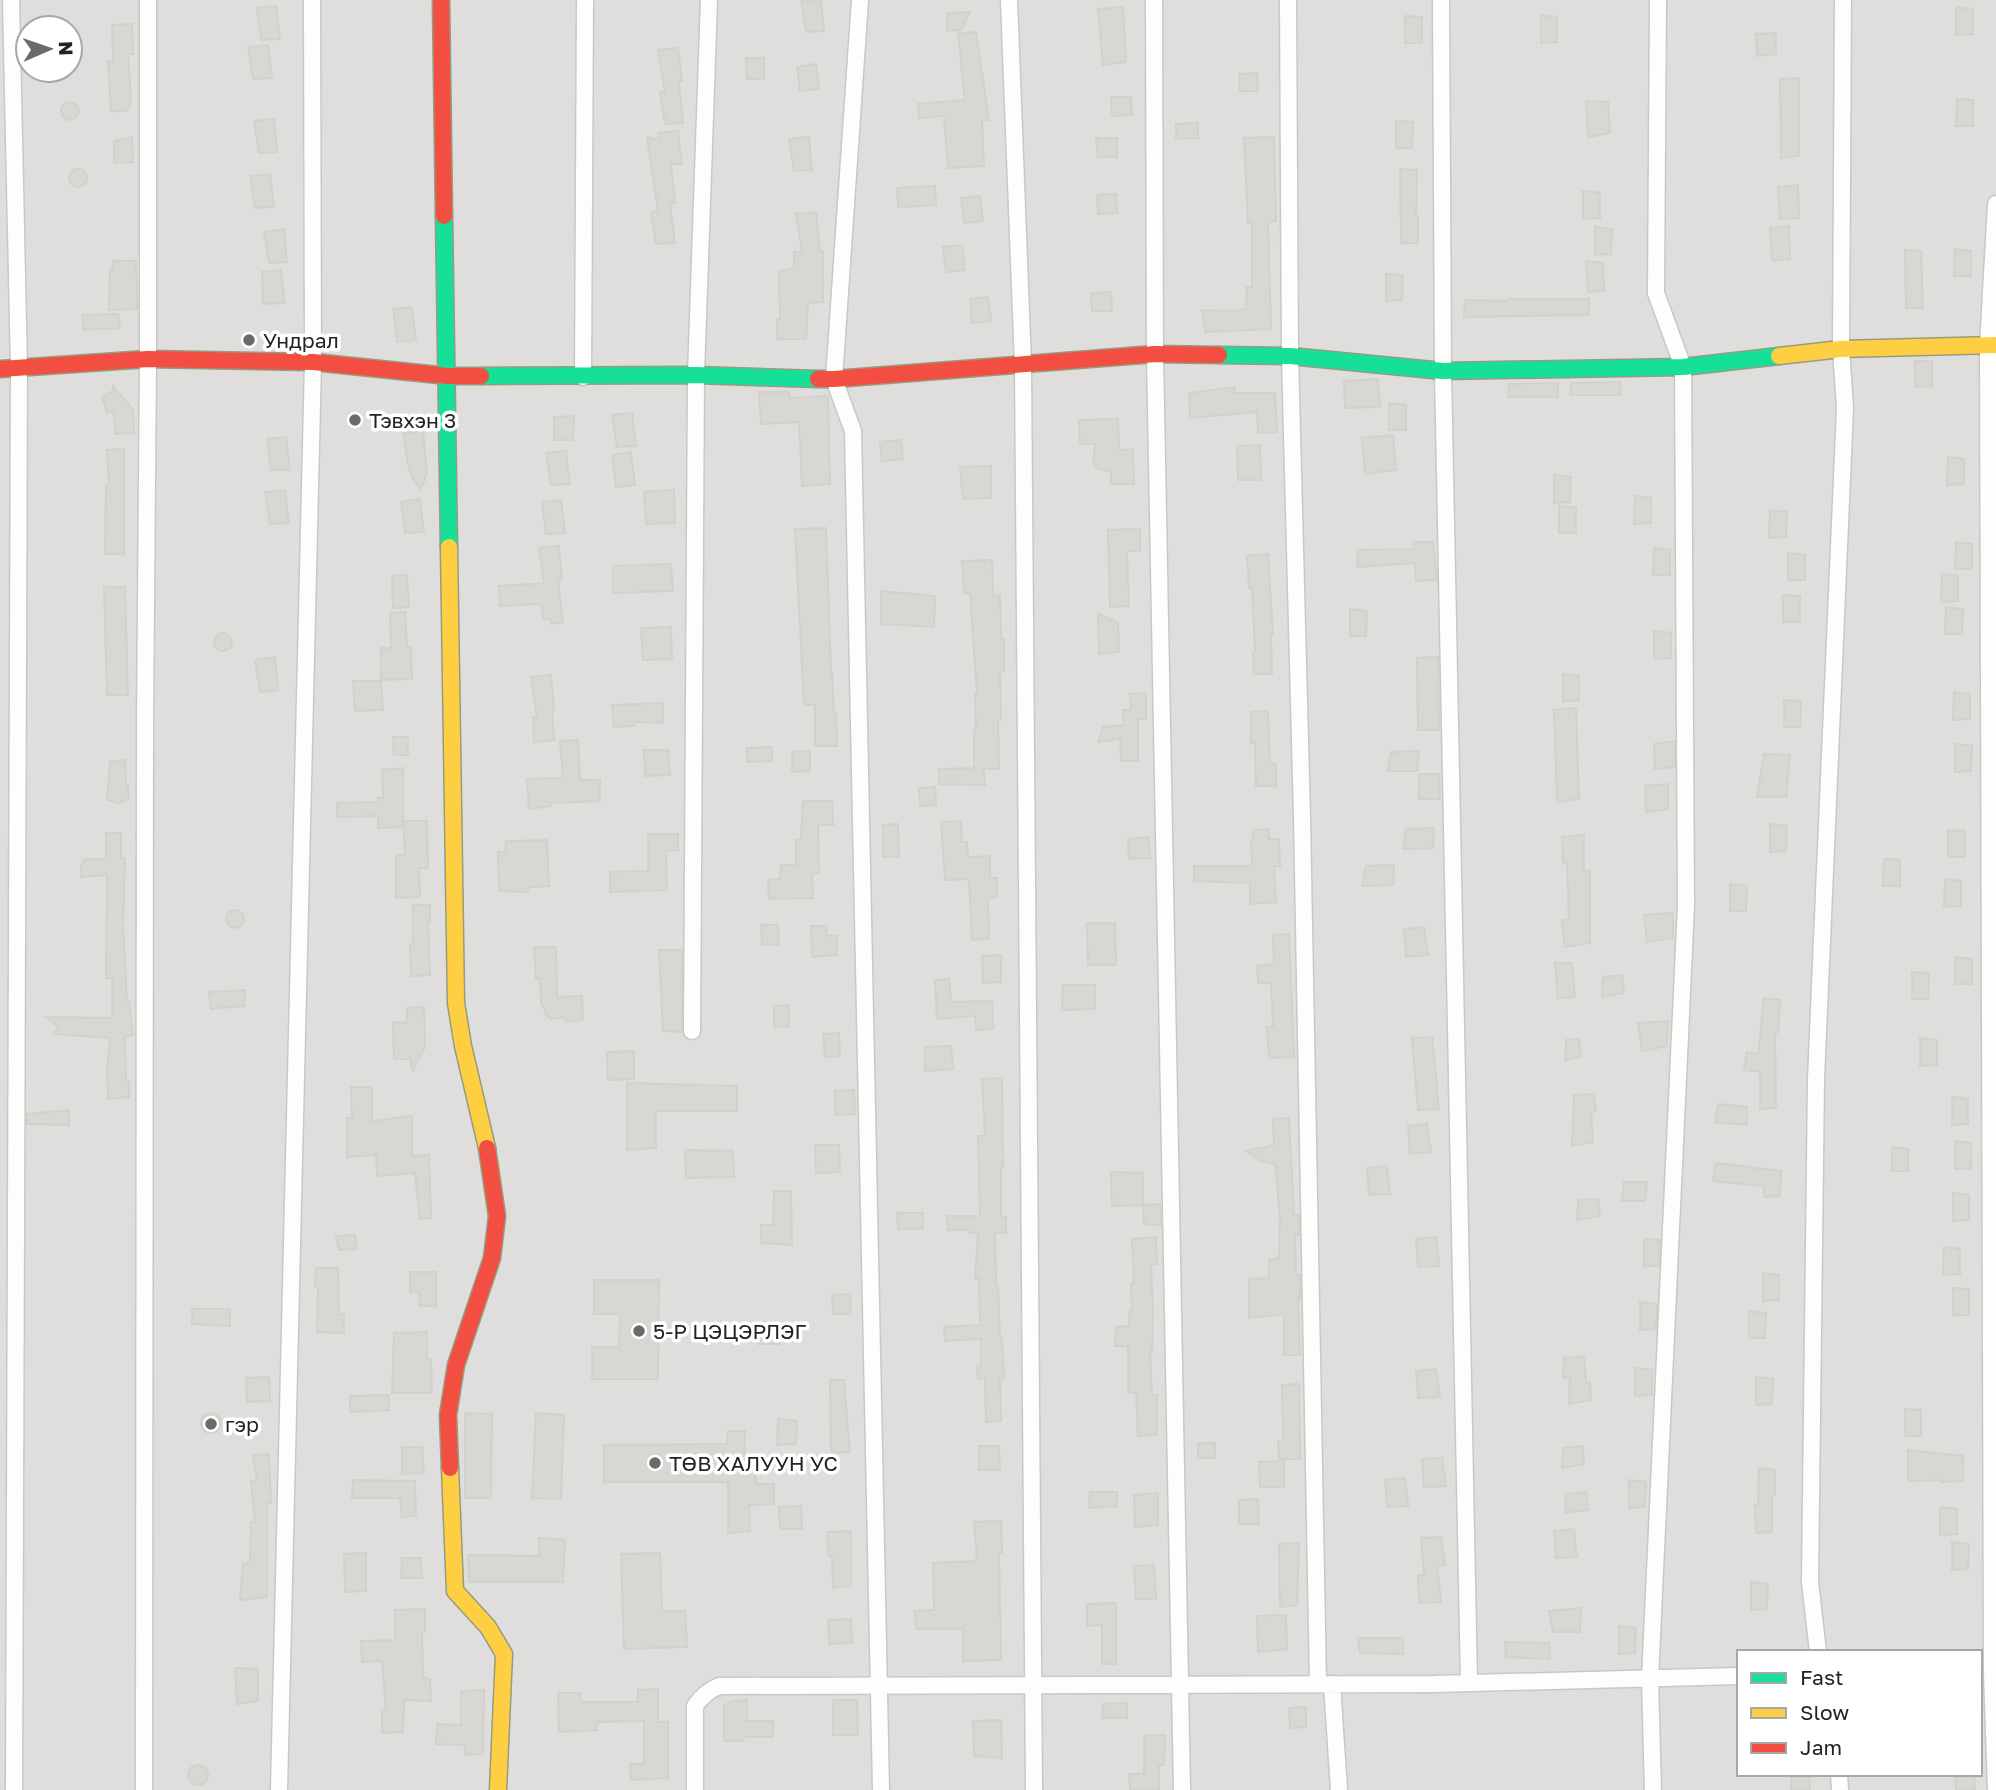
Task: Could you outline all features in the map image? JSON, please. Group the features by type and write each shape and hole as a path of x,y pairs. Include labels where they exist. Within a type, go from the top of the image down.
{"street":[{"path":"11,0 19,369 14,1790"},
{"path":"144,1790 148,0"},
{"path":"279,1790 313,362 312,0"},
{"path":"441,0 456,1003 463,1046 488,1153 497,1216 492,1258 456,1365 448,1415 455,1591 488,1627 504,1654 498,1790"},
{"path":"583,377 585,0"},
{"path":"692,1031 696,375 709,0"},
{"path":"860,0 834,379 853,431 881,1790"},
{"path":"1009,0 1023,365 1034,1790"},
{"path":"1154,0 1155,354 1182,1790"},
{"path":"1288,0 1290,356 1325,1684 1339,1790"},
{"path":"1441,0 1443,371 1469,1683"},
{"path":"1653,1790 1650,1679 1686,906 1683,367 1656,293 1658,0"},
{"path":"1818,1650 1810,1582 1816,1079 1845,408 1840,349 1843,0"},
{"path":"1996,204 1992,346 1989,1672 1996,1790"},
{"path":"0,369 148,359 313,362 448,376 696,375 834,379 1155,354 1290,356 1443,371 1683,367 1840,349 1992,346"},
{"path":"695,1790 695,1706 709,1690 719,1686 1469,1683 1737,1676"}],"shaded area":[{"path":"0,0 1996,0 1996,1790 0,1790"}],"building":[{"path":"801,0 821,0 824,31 806,32"},
{"path":"276,6 280,39 261,40 257,8"},
{"path":"1123,7 1126,62 1103,65 1098,9"},
{"path":"1956,7 1973,9 1973,34 1956,35"},
{"path":"970,12 961,30 947,31 947,13"},
{"path":"1541,15 1557,17 1557,42 1541,43"},
{"path":"1405,16 1422,17 1422,43 1405,43"},
{"path":"132,24 133,54 128,54 131,101 128,110 111,112 108,61 113,60 112,25"},
{"path":"976,32 989,120 982,120 984,166 948,168 944,116 919,118 918,104 965,100 958,34"},
{"path":"1776,33 1776,54 1757,56 1756,34"},
{"path":"268,45 272,78 253,79 248,47"},
{"path":"678,48 683,123 665,124 660,92 665,92 658,50"},
{"path":"746,58 764,58 764,79 747,79"},
{"path":"816,64 819,89 800,91 797,67"},
{"path":"1257,73 1258,91 1240,91 1239,74"},
{"path":"1799,78 1799,156 1781,158 1780,79"},
{"path":"1111,97 1131,97 1132,115 1112,116"},
{"path":"1957,99 1973,100 1973,126 1956,126"},
{"path":"1586,101 1608,102 1610,133 1588,137"},
{"path":"66,102 74,102 79,111 77,118 66,120 61,115 61,107"},
{"path":"274,119 277,152 259,153 254,121"},
{"path":"1396,121 1413,122 1412,148 1396,148"},
{"path":"1198,123 1198,138 1176,139 1176,124"},
{"path":"678,131 682,164 671,164 675,203 670,203 675,243 656,244 651,212 658,211 647,137 659,140 658,133"},
{"path":"132,137 133,162 114,163 114,141"},
{"path":"809,137 812,170 794,171 789,139"},
{"path":"1274,137 1276,221 1268,222 1271,329 1205,332 1202,310 1246,309 1247,287 1252,287 1252,223 1248,223 1244,138"},
{"path":"1096,138 1117,138 1117,157 1098,157"},
{"path":"78,169 85,171 85,185 78,187 71,185 69,178 71,171"},
{"path":"1400,169 1417,170 1418,243 1401,243"},
{"path":"270,174 274,207 255,208 250,176"},
{"path":"1798,185 1799,218 1780,219 1778,187"},
{"path":"935,186 936,205 898,207 897,188"},
{"path":"1583,191 1600,193 1600,218 1583,219"},
{"path":"1116,194 1117,213 1098,214 1097,195"},
{"path":"980,196 983,221 964,223 961,198"},
{"path":"816,212 820,251 823,251 823,302 808,303 806,339 777,339 777,319 780,319 779,271 794,268 794,252 802,252 796,214"},
{"path":"1789,226 1790,259 1772,261 1770,228"},
{"path":"1595,227 1612,229 1611,254 1595,255"},
{"path":"284,229 287,262 269,263 264,232"},
{"path":"962,245 965,270 946,272 943,247"},
{"path":"1955,249 1971,251 1971,276 1954,276"},
{"path":"1905,250 1921,251 1923,308 1906,308"},
{"path":"113,261 136,261 137,309 109,310 110,269 113,268"},
{"path":"1586,261 1603,263 1604,291 1588,292"},
{"path":"281,270 285,303 263,304 262,272"},
{"path":"1386,274 1403,275 1402,300 1386,301"},
{"path":"1111,292 1112,311 1092,311 1091,293"},
{"path":"988,297 991,321 972,323 970,299"},
{"path":"1589,299 1589,315 1464,317 1465,300"},
{"path":"412,307 416,340 397,342 393,309"},
{"path":"118,314 120,328 84,330 82,315"},
{"path":"1915,361 1932,361 1932,386 1915,387"},
{"path":"1378,379 1380,407 1345,408 1344,381"},
{"path":"1620,382 1621,395 1570,395 1571,383"},
{"path":"1558,383 1558,397 1508,397 1509,384"},
{"path":"113,386 133,410 134,433 115,434 114,411 107,413 102,397 113,391"},
{"path":"1234,387 1235,393 1275,393 1277,432 1258,433 1257,412 1190,418 1189,393"},
{"path":"759,392 789,392 790,398 828,396 830,484 802,486 799,422 761,424"},
{"path":"1389,403 1406,405 1406,430 1389,430"},
{"path":"632,413 636,446 617,447 612,415"},
{"path":"574,416 573,440 554,440 554,417"},
{"path":"1118,419 1119,450 1133,449 1134,484 1111,484 1111,471 1098,469 1093,464 1095,444 1080,444 1079,420"},
{"path":"423,431 427,473 421,489 413,479 408,465 403,433"},
{"path":"1393,435 1396,470 1365,474 1362,438"},
{"path":"286,437 290,470 271,470 267,439"},
{"path":"901,440 903,459 882,461 880,442"},
{"path":"1260,445 1261,480 1238,480 1237,446"},
{"path":"124,449 124,554 105,554 106,486 109,486 107,450"},
{"path":"566,451 570,484 551,485 546,453"},
{"path":"631,452 635,485 616,487 612,455"},
{"path":"1948,457 1964,459 1964,484 1947,485"},
{"path":"991,466 991,498 963,499 960,467"},
{"path":"1554,475 1571,477 1570,502 1554,503"},
{"path":"285,490 289,523 270,524 265,492"},
{"path":"674,490 675,523 646,524 644,492"},
{"path":"1635,496 1651,498 1651,523 1634,524"},
{"path":"420,499 424,532 405,533 401,502"},
{"path":"561,500 565,533 546,534 542,502"},
{"path":"1559,506 1576,508 1576,533 1559,533"},
{"path":"1770,510 1787,512 1786,537 1769,538"},
{"path":"826,528 831,672 837,746 815,746 815,705 804,705 795,529"},
{"path":"1140,529 1140,551 1127,551 1129,606 1110,607 1108,530"},
{"path":"1414,542 1433,542 1437,580 1416,581 1415,563 1357,567 1358,550 1414,549"},
{"path":"1956,542 1972,544 1972,569 1955,569"},
{"path":"559,546 562,579 558,580 563,622 551,624 550,619 544,620 541,604 500,606 499,586 544,583 539,548"},
{"path":"1654,548 1670,550 1670,575 1653,575"},
{"path":"1788,553 1805,555 1805,580 1788,580"},
{"path":"1268,554 1273,634 1272,674 1254,674 1252,588 1249,588 1247,556"},
{"path":"992,560 993,596 1000,595 1001,639 1004,639 1004,671 1000,671 1001,720 998,720 999,769 984,769 985,785 939,784 939,769 974,768 977,693 970,593 964,593 962,561"},
{"path":"671,564 673,591 613,593 613,566"},
{"path":"1942,574 1958,576 1958,601 1941,602"},
{"path":"407,575 409,607 393,608 392,576"},
{"path":"104,587 125,587 128,695 107,695"},
{"path":"881,591 935,596 934,627 881,624"},
{"path":"1783,595 1800,596 1800,622 1783,622"},
{"path":"1946,607 1963,609 1962,634 1945,634"},
{"path":"1350,609 1367,611 1366,636 1350,636"},
{"path":"405,612 407,647 411,647 412,679 381,680 381,648 391,648 390,613"},
{"path":"1098,613 1118,623 1119,652 1099,654"},
{"path":"671,627 672,659 643,660 641,628"},
{"path":"1654,631 1671,633 1671,658 1654,659"},
{"path":"223,633 231,638 232,642 227,650 223,651 215,646 214,642 219,634"},
{"path":"275,657 278,690 260,692 255,660"},
{"path":"1438,657 1439,730 1418,730 1417,658"},
{"path":"1563,674 1579,676 1579,701 1563,701"},
{"path":"551,675 554,740 534,742 533,717 537,717 531,677"},
{"path":"353,681 381,681 383,710 355,711"},
{"path":"1954,692 1970,694 1970,719 1953,720"},
{"path":"1146,693 1146,719 1138,720 1138,761 1121,761 1120,739 1098,742 1103,727 1124,725 1123,710 1131,710 1130,694"},
{"path":"1784,700 1801,701 1800,727 1784,727"},
{"path":"663,703 663,723 634,722 634,726 614,727 612,705"},
{"path":"1576,708 1579,799 1557,802 1554,710"},
{"path":"1268,711 1270,764 1276,764 1276,786 1256,786 1251,712"},
{"path":"393,737 408,737 408,755 394,755"},
{"path":"578,740 580,780 600,780 600,801 551,803 551,806 529,809 527,779 563,778 560,741"},
{"path":"1675,741 1675,767 1655,769 1654,744"},
{"path":"1955,744 1972,746 1971,771 1955,772"},
{"path":"772,747 772,761 747,762 747,748"},
{"path":"644,750 668,750 670,775 645,776"},
{"path":"810,751 810,771 792,772 792,752"},
{"path":"1419,751 1417,771 1387,771 1391,752"},
{"path":"1764,754 1790,755 1786,797 1757,797"},
{"path":"125,760 129,799 118,803 107,800 110,762"},
{"path":"403,768 403,827 378,828 378,816 337,817 337,803 378,802 378,798 383,798 382,770"},
{"path":"1419,774 1439,774 1440,799 1419,799"},
{"path":"1668,784 1668,809 1646,812 1645,786"},
{"path":"935,787 936,805 920,806 919,788"},
{"path":"803,801 832,801 833,825 818,825 819,873 812,874 813,898 769,899 768,880 780,879 781,865 796,865 796,840 801,840"},
{"path":"403,821 427,821 428,868 419,868 420,897 396,898 396,855 405,855"},
{"path":"961,821 962,842 967,842 968,857 990,856 990,878 997,878 997,897 988,898 989,939 972,940 969,879 945,880 941,822"},
{"path":"898,824 899,856 883,857 883,825"},
{"path":"1770,824 1787,826 1786,851 1770,852"},
{"path":"1434,828 1433,848 1403,849 1406,829"},
{"path":"1269,829 1269,839 1279,839 1280,866 1274,866 1276,902 1250,904 1250,883 1194,881 1194,866 1252,866 1253,830"},
{"path":"1948,830 1965,831 1965,857 1948,857"},
{"path":"106,833 121,833 121,858 125,858 123,925 127,1002 133,1035 125,1037 129,1097 108,1099 110,1038 53,1034 59,1027 46,1017 112,1018 112,978 106,978 107,875 81,877 81,866 85,859 106,859"},
{"path":"648,834 678,834 678,850 666,851 667,890 610,892 610,872 648,871"},
{"path":"1584,835 1584,871 1590,870 1590,943 1565,947 1562,920 1569,919 1567,862 1563,863 1562,837"},
{"path":"1149,837 1150,858 1129,859 1128,839"},
{"path":"547,840 549,886 529,887 527,892 499,891 498,852 505,852 506,841"},
{"path":"1884,859 1900,860 1900,886 1883,886"},
{"path":"1394,865 1393,885 1362,886 1366,866"},
{"path":"1945,879 1961,881 1961,906 1944,907"},
{"path":"1730,884 1747,886 1746,911 1730,911"},
{"path":"413,905 430,905 430,975 411,976"},
{"path":"231,910 239,910 244,919 242,926 231,928 226,923 226,915"},
{"path":"1673,913 1673,938 1647,942 1644,915"},
{"path":"1087,923 1115,923 1116,965 1088,965"},
{"path":"761,925 778,925 779,944 762,945"},
{"path":"811,926 826,926 827,936 837,936 837,955 812,957"},
{"path":"1424,927 1428,955 1406,957 1404,929"},
{"path":"1289,934 1294,1057 1269,1058 1267,1027 1273,1027 1271,983 1258,983 1257,966 1274,964 1273,935"},
{"path":"534,947 556,947 557,997 582,996 583,1020 566,1022 566,1017 551,1019 546,1015 541,1005 540,979 536,979"},
{"path":"659,950 682,950 682,1032 663,1031"},
{"path":"1001,955 1001,982 983,983 982,956"},
{"path":"1955,957 1972,959 1972,984 1955,984"},
{"path":"1555,963 1572,963 1575,997 1558,998"},
{"path":"1912,972 1929,973 1928,999 1912,999"},
{"path":"1622,975 1624,993 1602,997 1603,977"},
{"path":"949,979 951,1002 992,1001 993,1029 976,1030 975,1016 937,1019 935,980"},
{"path":"1063,985 1095,985 1095,1009 1062,1010"},
{"path":"245,990 244,1006 211,1009 209,992"},
{"path":"1764,998 1780,1000 1778,1032 1775,1032 1776,1108 1760,1109 1760,1072 1744,1070 1747,1052 1758,1054"},
{"path":"789,1005 789,1026 774,1027 774,1006"},
{"path":"424,1007 425,1047 413,1071 410,1059 394,1059 393,1022 407,1023 407,1008"},
{"path":"1668,1021 1667,1046 1642,1051 1638,1023"},
{"path":"839,1033 840,1056 825,1057 823,1034"},
{"path":"1432,1037 1439,1109 1418,1110 1412,1038"},
{"path":"1920,1038 1937,1040 1937,1065 1920,1066"},
{"path":"1579,1039 1581,1057 1565,1060 1566,1040"},
{"path":"951,1046 953,1069 925,1071 925,1047"},
{"path":"634,1051 634,1079 608,1080 607,1052"},
{"path":"1002,1078 1001,1217 1006,1217 1006,1233 995,1233 996,1284 1004,1378 1000,1378 1001,1421 986,1422 985,1378 978,1379 977,1366 981,1365 981,1339 945,1341 944,1327 980,1325 979,1279 975,1279 978,1233 970,1233 971,1230 948,1230 947,1216 980,1216 978,1136 985,1136 982,1079"},
{"path":"627,1083 737,1086 737,1111 656,1111 656,1148 627,1150"},
{"path":"351,1087 372,1087 372,1121 412,1116 412,1156 429,1155 431,1218 420,1219 415,1173 377,1176 376,1155 347,1157 347,1118 352,1118"},
{"path":"854,1090 855,1114 835,1115 835,1091"},
{"path":"1594,1094 1596,1111 1591,1112 1593,1142 1572,1146 1574,1095"},
{"path":"1952,1097 1968,1099 1968,1124 1952,1125"},
{"path":"1718,1104 1747,1107 1747,1125 1715,1122"},
{"path":"69,1110 69,1125 27,1124 27,1114"},
{"path":"1289,1118 1294,1215 1299,1215 1299,1235 1295,1235 1296,1275 1300,1275 1300,1355 1284,1355 1284,1314 1249,1318 1249,1279 1269,1278 1269,1259 1279,1259 1280,1216 1275,1164 1261,1161 1246,1151 1274,1145 1273,1119"},
{"path":"1427,1124 1431,1152 1410,1154 1408,1126"},
{"path":"1955,1141 1971,1143 1971,1168 1955,1169"},
{"path":"815,1145 839,1145 840,1172 816,1173"},
{"path":"1892,1147 1908,1149 1908,1171 1892,1171"},
{"path":"685,1150 733,1151 734,1177 686,1178"},
{"path":"1716,1163 1781,1171 1780,1196 1764,1197 1764,1186 1713,1181"},
{"path":"1387,1166 1390,1194 1369,1195 1367,1168"},
{"path":"1111,1172 1143,1173 1143,1205 1112,1206"},
{"path":"1624,1182 1647,1182 1645,1201 1622,1201"},
{"path":"774,1191 791,1191 792,1245 761,1243 761,1225 773,1225"},
{"path":"1953,1193 1969,1195 1969,1220 1953,1221"},
{"path":"1598,1199 1600,1216 1577,1220 1578,1200"},
{"path":"1160,1204 1161,1225 1144,1224 1143,1205"},
{"path":"897,1213 923,1213 923,1229 898,1229"},
{"path":"355,1235 357,1249 339,1250 336,1236"},
{"path":"1156,1237 1157,1264 1151,1264 1153,1310 1150,1353 1152,1395 1157,1395 1157,1435 1138,1436 1136,1393 1128,1393 1128,1346 1115,1346 1116,1327 1129,1326 1132,1309 1131,1283 1134,1283 1132,1239"},
{"path":"1436,1237 1439,1266 1418,1267 1416,1239"},
{"path":"1644,1239 1660,1240 1659,1266 1644,1266"},
{"path":"1944,1247 1960,1249 1960,1274 1943,1275"},
{"path":"316,1268 338,1268 339,1314 344,1314 344,1333 317,1332"},
{"path":"410,1272 436,1272 436,1306 420,1306 419,1293 410,1292"},
{"path":"1763,1273 1779,1275 1779,1300 1763,1301"},
{"name":"5-Р ЦЭЦЭРЛЭГ","path":"594,1280 659,1280 658,1379 592,1379 592,1347 619,1347 620,1314 594,1314"},
{"path":"1953,1288 1969,1289 1969,1315 1953,1315"},
{"path":"850,1294 851,1314 833,1314 832,1295"},
{"path":"1640,1302 1657,1304 1656,1329 1640,1330"},
{"path":"192,1309 230,1309 230,1326 192,1324"},
{"path":"1749,1311 1766,1313 1765,1338 1749,1338"},
{"path":"779,1322 780,1344 758,1344 757,1323"},
{"path":"427,1332 427,1359 431,1359 432,1393 392,1393 394,1333"},
{"path":"1584,1356 1586,1383 1590,1383 1591,1400 1569,1404 1570,1377 1563,1378 1564,1358"},
{"path":"1635,1368 1652,1370 1652,1395 1635,1396"},
{"path":"1436,1369 1440,1397 1418,1398 1416,1371"},
{"path":"269,1377 270,1401 247,1402 246,1378"},
{"path":"1756,1377 1773,1379 1772,1404 1756,1405"},
{"path":"830,1380 844,1380 850,1452 831,1453"},
{"path":"1299,1384 1300,1459 1279,1459 1278,1441 1283,1440 1282,1385"},
{"path":"389,1395 389,1410 350,1412 350,1396"},
{"path":"1905,1409 1921,1410 1921,1436 1905,1436"},
{"name":"гэр","path":"211,1413 218,1416 221,1423 218,1430 211,1433 204,1430 201,1423 204,1416"},
{"path":"465,1413 492,1414 491,1498 465,1498"},
{"path":"536,1413 564,1415 561,1499 532,1498"},
{"path":"778,1419 797,1421 796,1444 777,1445"},
{"path":"728,1431 745,1431 744,1469 755,1468 756,1484 774,1484 774,1504 749,1505 750,1531 728,1533 728,1482 604,1482 604,1445 727,1444"},
{"path":"1198,1443 1215,1443 1215,1458 1198,1458"},
{"path":"979,1446 999,1446 1000,1470 979,1470"},
{"path":"1583,1446 1584,1464 1562,1468 1563,1448"},
{"path":"402,1447 422,1447 424,1473 402,1474"},
{"path":"1908,1450 1963,1456 1963,1481 1908,1481"},
{"path":"269,1454 271,1503 267,1503 267,1597 240,1600 243,1564 250,1563 251,1522 255,1522 251,1481 257,1481 253,1455"},
{"path":"1442,1458 1446,1486 1424,1487 1422,1459"},
{"path":"1284,1461 1284,1487 1260,1487 1259,1462"},
{"path":"1759,1468 1775,1470 1772,1532 1756,1533 1755,1505 1758,1506"},
{"path":"1405,1478 1408,1506 1387,1507 1385,1480"},
{"path":"353,1480 415,1481 416,1516 402,1517 400,1498 352,1498"},
{"path":"1629,1480 1646,1482 1645,1507 1629,1508"},
{"path":"1090,1492 1117,1492 1117,1506 1089,1508"},
{"path":"1586,1492 1588,1510 1565,1513 1566,1494"},
{"path":"1158,1493 1158,1525 1135,1527 1134,1495"},
{"path":"1258,1499 1259,1524 1239,1524 1239,1500"},
{"path":"801,1506 802,1529 780,1529 779,1507"},
{"path":"1940,1507 1957,1509 1957,1534 1940,1535"},
{"path":"1001,1521 1001,1660 963,1661 963,1629 916,1629 915,1611 934,1610 933,1563 977,1561 974,1522"},
{"path":"1574,1529 1577,1557 1556,1558 1554,1531"},
{"path":"851,1531 851,1586 833,1588 832,1556 829,1557 827,1532"},
{"path":"1441,1537 1445,1565 1437,1566 1441,1602 1419,1603 1418,1575 1424,1575 1421,1538"},
{"path":"539,1538 565,1540 563,1582 469,1582 468,1555 539,1556"},
{"path":"1952,1542 1969,1544 1968,1569 1952,1570"},
{"path":"1299,1543 1297,1605 1280,1607 1279,1544"},
{"path":"366,1553 366,1591 345,1592 344,1554"},
{"path":"660,1553 662,1611 685,1611 687,1647 624,1649 621,1554"},
{"path":"402,1558 421,1558 422,1578 401,1578"},
{"path":"1154,1565 1156,1599 1136,1599 1134,1566"},
{"path":"1751,1582 1768,1584 1767,1609 1751,1610"},
{"path":"1116,1603 1116,1664 1102,1664 1102,1625 1087,1626 1087,1604"},
{"path":"1581,1608 1580,1632 1553,1632 1549,1611"},
{"path":"425,1609 425,1632 422,1632 423,1677 430,1679 431,1701 404,1700 403,1732 382,1733 382,1710 386,1710 382,1661 362,1662 361,1641 395,1640 395,1610"},
{"path":"1286,1615 1287,1649 1258,1652 1257,1616"},
{"path":"851,1619 852,1643 829,1644 828,1620"},
{"path":"1619,1626 1636,1628 1635,1653 1619,1654"},
{"path":"1358,1638 1403,1638 1403,1654 1360,1653"},
{"path":"1505,1642 1549,1643 1550,1659 1506,1657"},
{"path":"235,1668 258,1669 258,1701 237,1704"},
{"path":"658,1689 658,1722 668,1722 668,1778 631,1780 630,1764 644,1764 644,1721 596,1722 597,1730 559,1732 558,1693 580,1693 581,1702 638,1702 638,1690"},
{"path":"484,1690 483,1754 465,1755 465,1745 436,1744 437,1724 461,1725 461,1691"},
{"path":"747,1700 747,1721 773,1721 773,1737 744,1737 743,1741 724,1741 724,1706 731,1701"},
{"path":"833,1700 857,1700 858,1735 833,1735"},
{"path":"1127,1703 1127,1718 1102,1718 1103,1704"},
{"path":"1306,1707 1306,1727 1290,1728 1289,1708"},
{"path":"1001,1720 1002,1758 974,1756 973,1721"},
{"path":"1165,1735 1164,1765 1159,1765 1159,1790 1130,1790 1129,1774 1144,1774 1144,1736"},
{"path":"198,1765 205,1768 208,1775 205,1782 198,1785 191,1782 188,1775 191,1768"},
{"path":"1791,1776 1809,1776 1810,1790 1791,1790"},
{"path":"1955,1776 1974,1776 1975,1790 1956,1790"}],"traffic: fast":[{"path":"444,216 449,547"},
{"path":"1219,355 1290,356 1443,371 1683,367 1779,356"},
{"path":"481,376 696,375 818,379"}],"traffic: slow":[{"path":"1779,356 1841,349 1996,345"},
{"path":"449,547 456,1003 463,1046 487,1148"},
{"path":"450,1468 455,1591 488,1627 504,1654 498,1790"}],"traffic: jam":[{"path":"441,0 444,216"},
{"path":"818,379 1155,354 1219,355"},
{"path":"0,369 148,359 313,362 448,376 481,376"},
{"path":"450,1468 448,1415 456,1365 492,1258 497,1216 487,1148"}],"place":[{"name":"Ундрал","path":"249,340"},
{"name":"Тэвхэн 3","path":"355,420"},
{"name":"5-Р ЦЭЦЭРЛЭГ","path":"639,1331"},
{"name":"гэр","path":"211,1424"},
{"name":"ТӨВ ХАЛУУН УС","path":"655,1463"}]}
